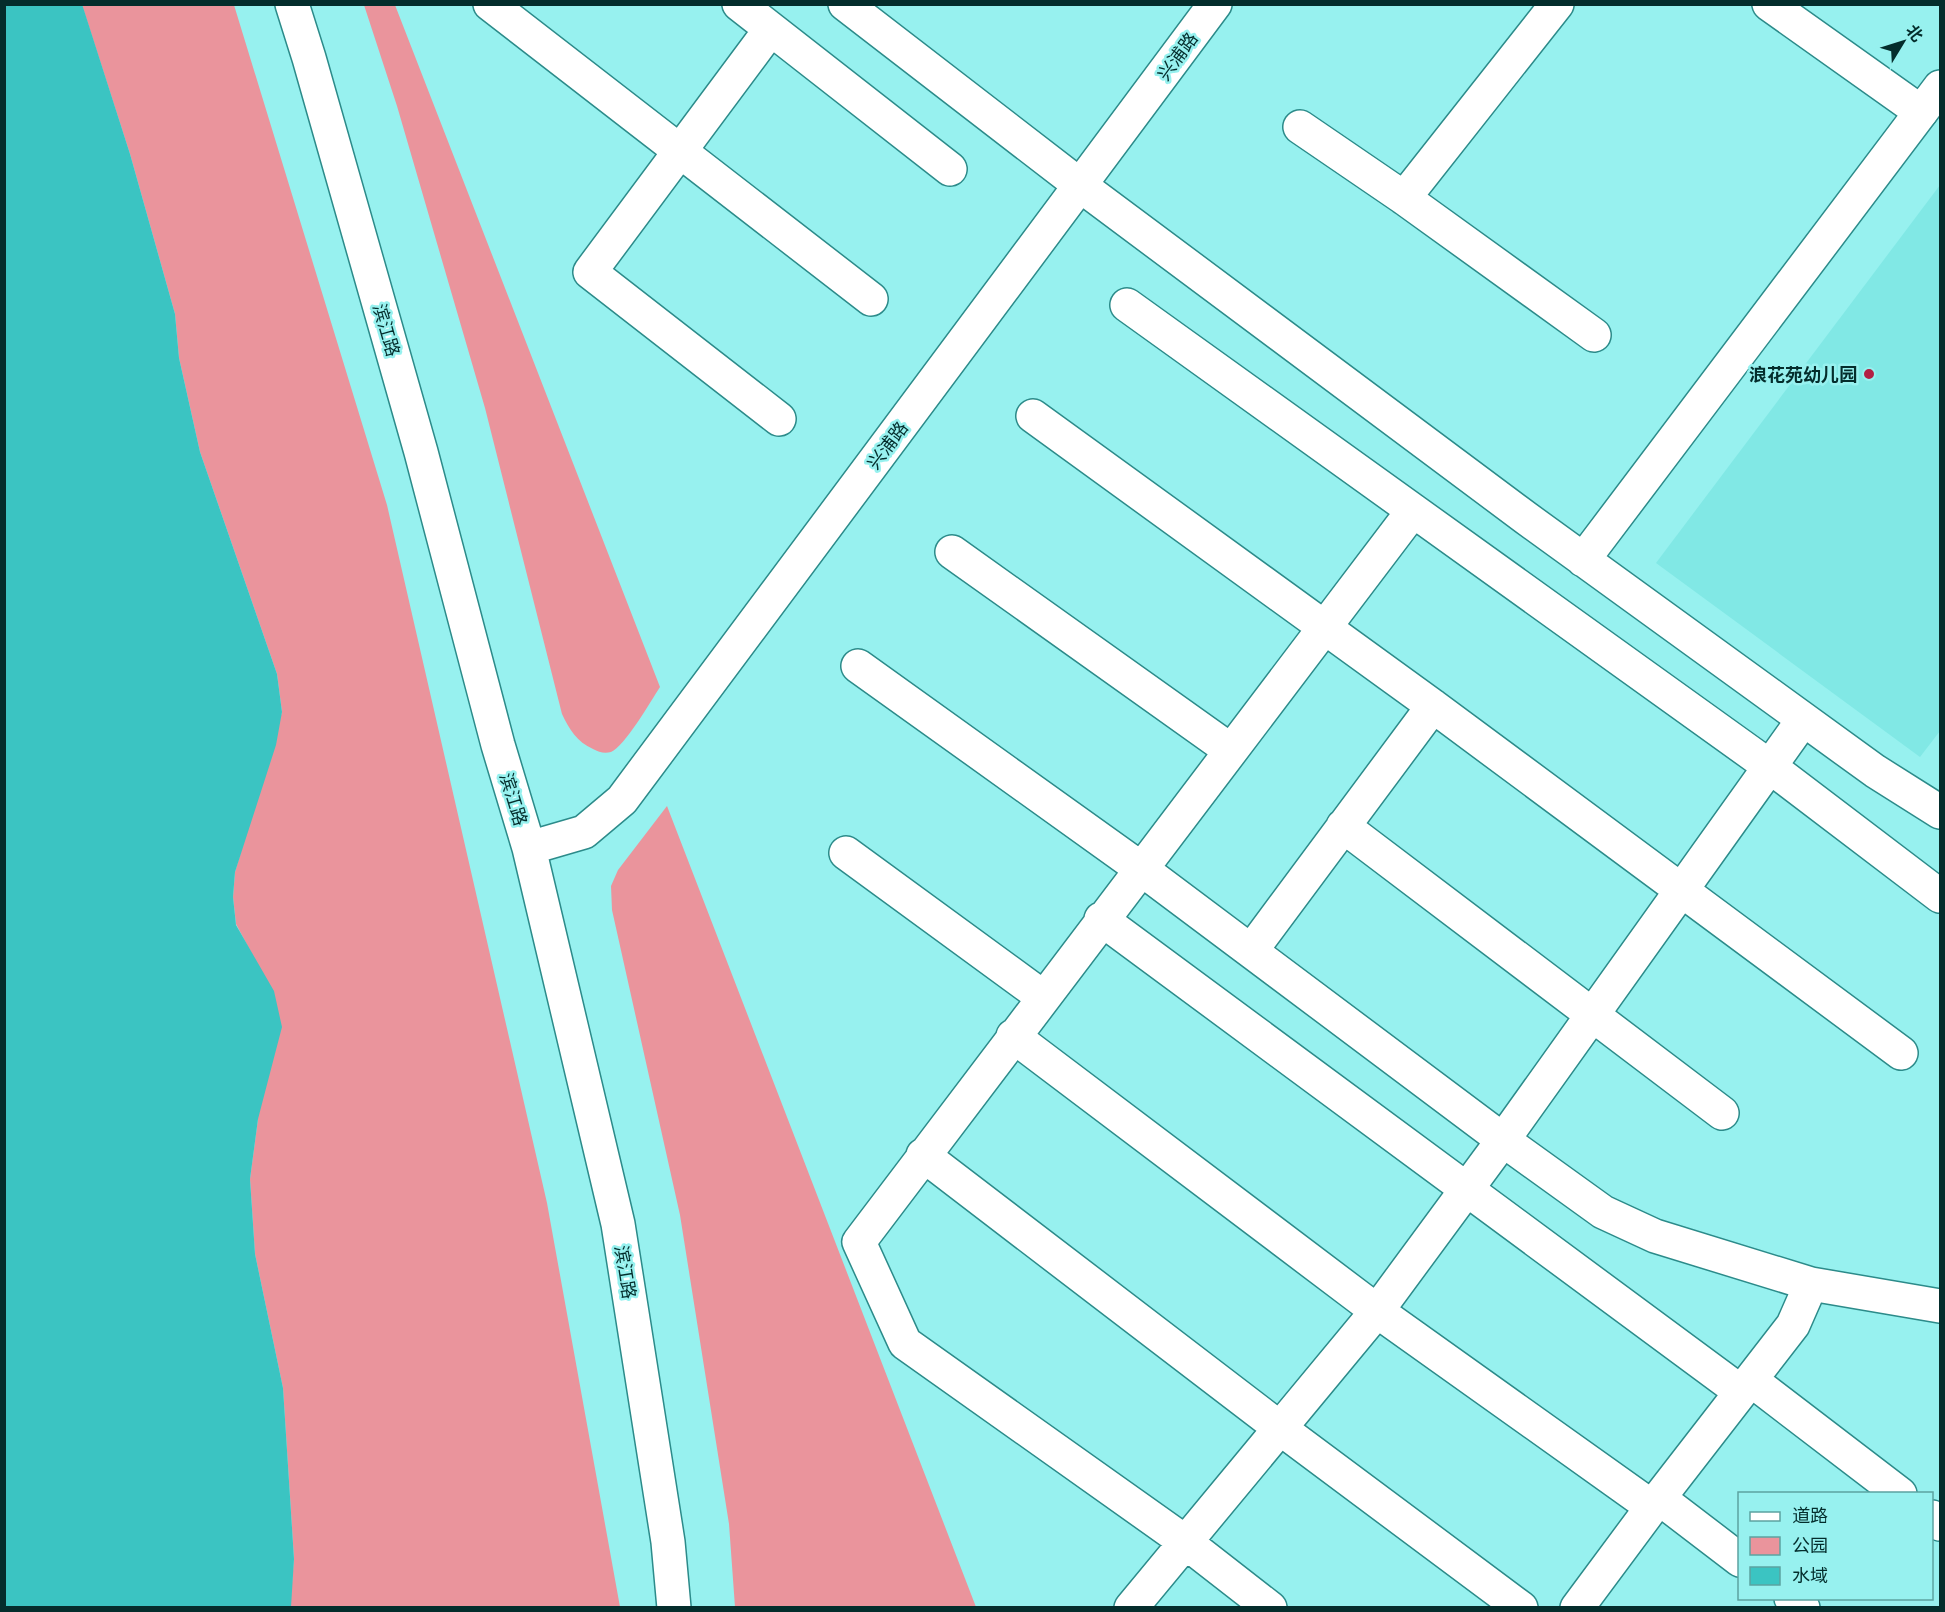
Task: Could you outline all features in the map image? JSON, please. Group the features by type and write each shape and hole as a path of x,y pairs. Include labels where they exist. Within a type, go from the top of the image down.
{"street":[{"name":"滨江路","path":"291,4 309,58 415,430 498,745 529,848 618,1224 668,1542 674,1608"},
{"path":"490,4 871,299"},
{"path":"740,4 770,30 950,169"},
{"path":"845,4 1081,186 1583,560 1875,771 1941,812"},
{"name":"兴浦路","path":"529,848 584,832 622,800 1215,4"},
{"path":"1404,198 1557,4"},
{"path":"1583,560 1931,100 1769,4"},
{"path":"770,30 590,272 779,419"},
{"path":"1299,127 1404,198 1594,335"},
{"path":"1127,305 1412,512 1769,766 1941,896"},
{"path":"1033,416 1324,626 1901,1053"},
{"path":"1270,1608 1184,1541 905,1343 859,1242 1101,919 1412,512"},
{"path":"952,552 1230,750"},
{"path":"858,666 1140,868 1503,1140 1603,1212 1655,1236 1811,1284 1941,1306"},
{"path":"1251,951 1433,706"},
{"path":"1131,1608 1184,1541 1281,1429 1377,1311 1467,1190 1803,720"},
{"path":"1343,826 1722,1113"},
{"path":"846,853 1043,997"},
{"path":"1101,919 1467,1190 1897,1492"},
{"path":"1013,1036 1377,1311 1738,1559"},
{"path":"923,1155 1281,1429 1521,1608"},
{"path":"1577,1608 1793,1325 1811,1284"}],"shaded area":[{"name":"浪花苑幼儿园","path":"1940,185 1940,731 1920,757 1656,563"}],"green space":[{"path":"82,5 234,5 387,505 547,1203 620,1607 290,1607 294,1559 283,1388 255,1254 250,1179 258,1119 253,956 236,924 233,897 235,872 282,712 277,674 200,452 179,358 175,314 130,154"},
{"path":"364,5 395,5 660,687 630,733 611,752 599,752 582,743 562,714 485,408 397,106"},
{"path":"667,806 976,1607 735,1607 729,1524 680,1215 612,910 611,886 618,870"}],"water":[{"path":"82,4 130,154 175,314 179,358 200,452 277,674 282,712 276,745 235,872 233,897 236,925 274,991 282,1027 258,1119 250,1179 255,1254 283,1388 294,1559 291,1607 5,1607 4,5"}],"place":[{"name":"浪花苑幼儿园","path":"1869,374"}]}
